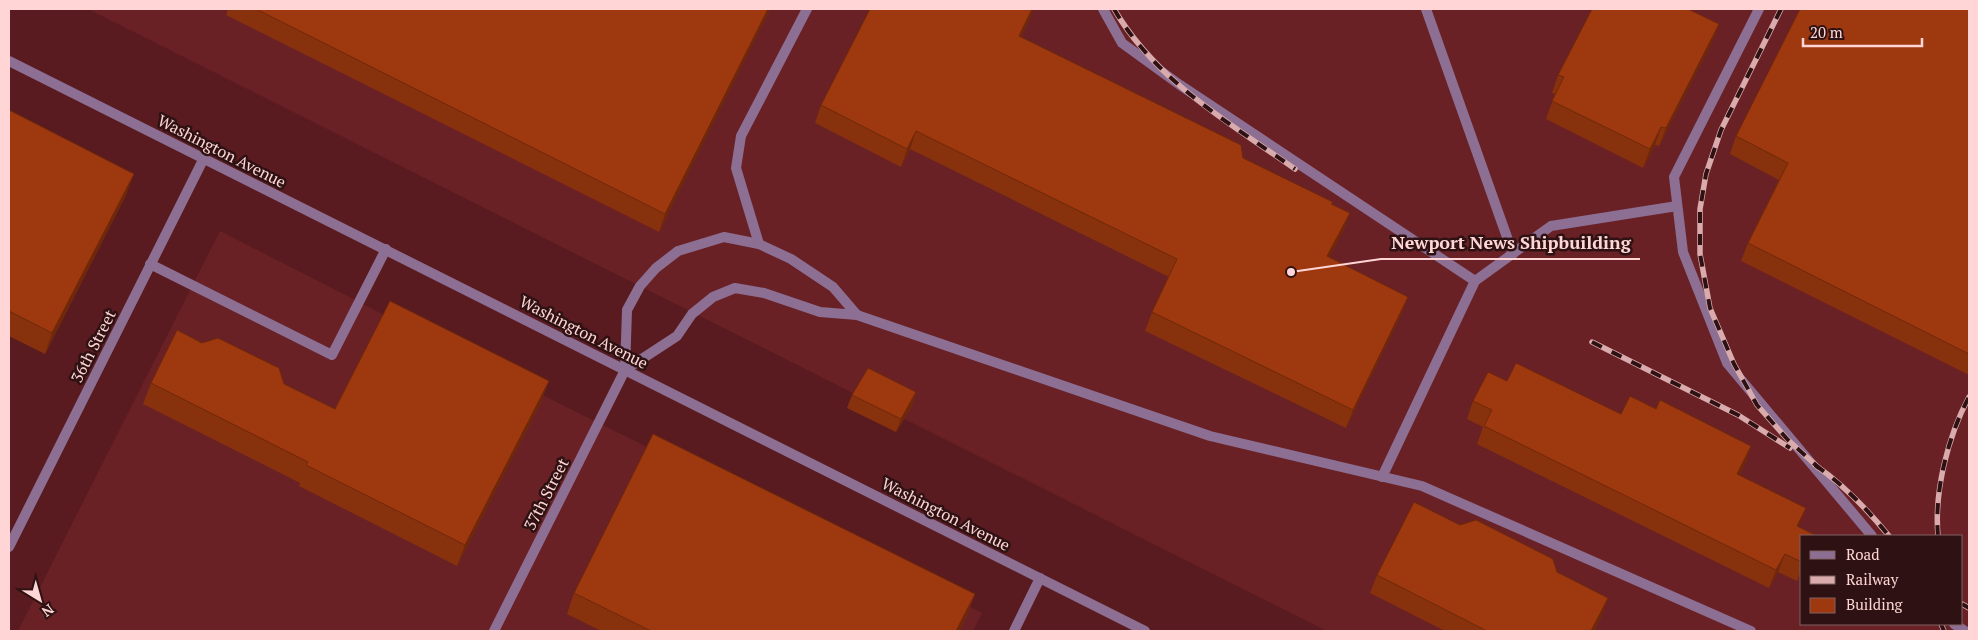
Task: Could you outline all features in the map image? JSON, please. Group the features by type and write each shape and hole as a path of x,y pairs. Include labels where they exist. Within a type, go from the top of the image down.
{"street":[{"path":"759,244 736,168 741,136 807,9"},
{"path":"1103,9 1122,42 1180,86 1475,281"},
{"path":"1426,9 1513,254"},
{"path":"1760,9 1674,177 1683,252 1727,362 1871,535"},
{"name":"Washington Avenue","path":"9,61 1146,631"},
{"name":"36th Street","path":"9,547 204,158"},
{"path":"1382,477 1475,281 1551,226 1677,206"},
{"path":"625,370 627,310 640,286 656,268 678,251 724,237 759,244 791,259 833,287 857,314"},
{"path":"150,264 332,355 386,249"},
{"path":"625,370 677,336 692,314 713,297 735,288 764,294 820,312 857,314 1210,436 1422,486 1750,631"},
{"name":"37th Street","path":"494,631 625,370"},
{"path":"1014,631 1040,578"}],"shaded area":[{"path":"88,9 1969,9 1969,631 1327,631"},
{"path":"220,231 494,371 982,613 973,631 18,631"}],"building":[{"path":"256,9 768,9 665,214"},
{"path":"870,9 1032,9 1019,36 1241,145 1243,158 1333,202 1331,204 1350,213 1327,256 1408,297 1353,410 1152,312 1177,259 916,131 907,149 821,105"},
{"path":"1592,9 1688,9 1719,24 1666,128 1661,127 1650,149 1552,101 1564,77 1558,75"},
{"path":"1800,9 1969,9 1969,354 1748,243 1788,163 1736,136"},
{"path":"9,110 134,174 52,333 9,311"},
{"path":"390,301 549,381 465,545 306,465 308,462 151,383 177,330 202,343 218,338 279,368 284,384 335,409"},
{"path":"1516,363 1621,414 1630,396 1656,409 1660,400 1751,446 1737,474 1806,508 1797,526 1815,535 1800,535 1800,561 1785,554 1776,570 1484,426 1492,410 1473,401 1488,372 1507,381"},
{"path":"868,368 916,392 901,419 852,395"},
{"path":"653,434 975,594 956,631 651,631 574,593"},
{"path":"1414,502 1460,525 1476,520 1553,559 1557,572 1608,598 1591,631 1487,631 1377,575"}],"railway":[{"path":"1114,9 1131,35 1172,79 1219,117 1295,169"},
{"path":"1781,9 1721,130 1706,174 1700,209 1700,254 1710,308 1734,364 1757,405 1788,440 1819,468"},
{"path":"1592,342 1738,415 1790,448"},
{"path":"1938,535 1938,501 1944,464 1961,412 1969,397"},
{"path":"1815,465 1855,498 1888,535"},
{"path":"1963,605 1969,608"},
{"path":"1941,625 1944,631"}],"place":[{"name":"Newport News Shipbuilding","path":"1291,272"}]}
